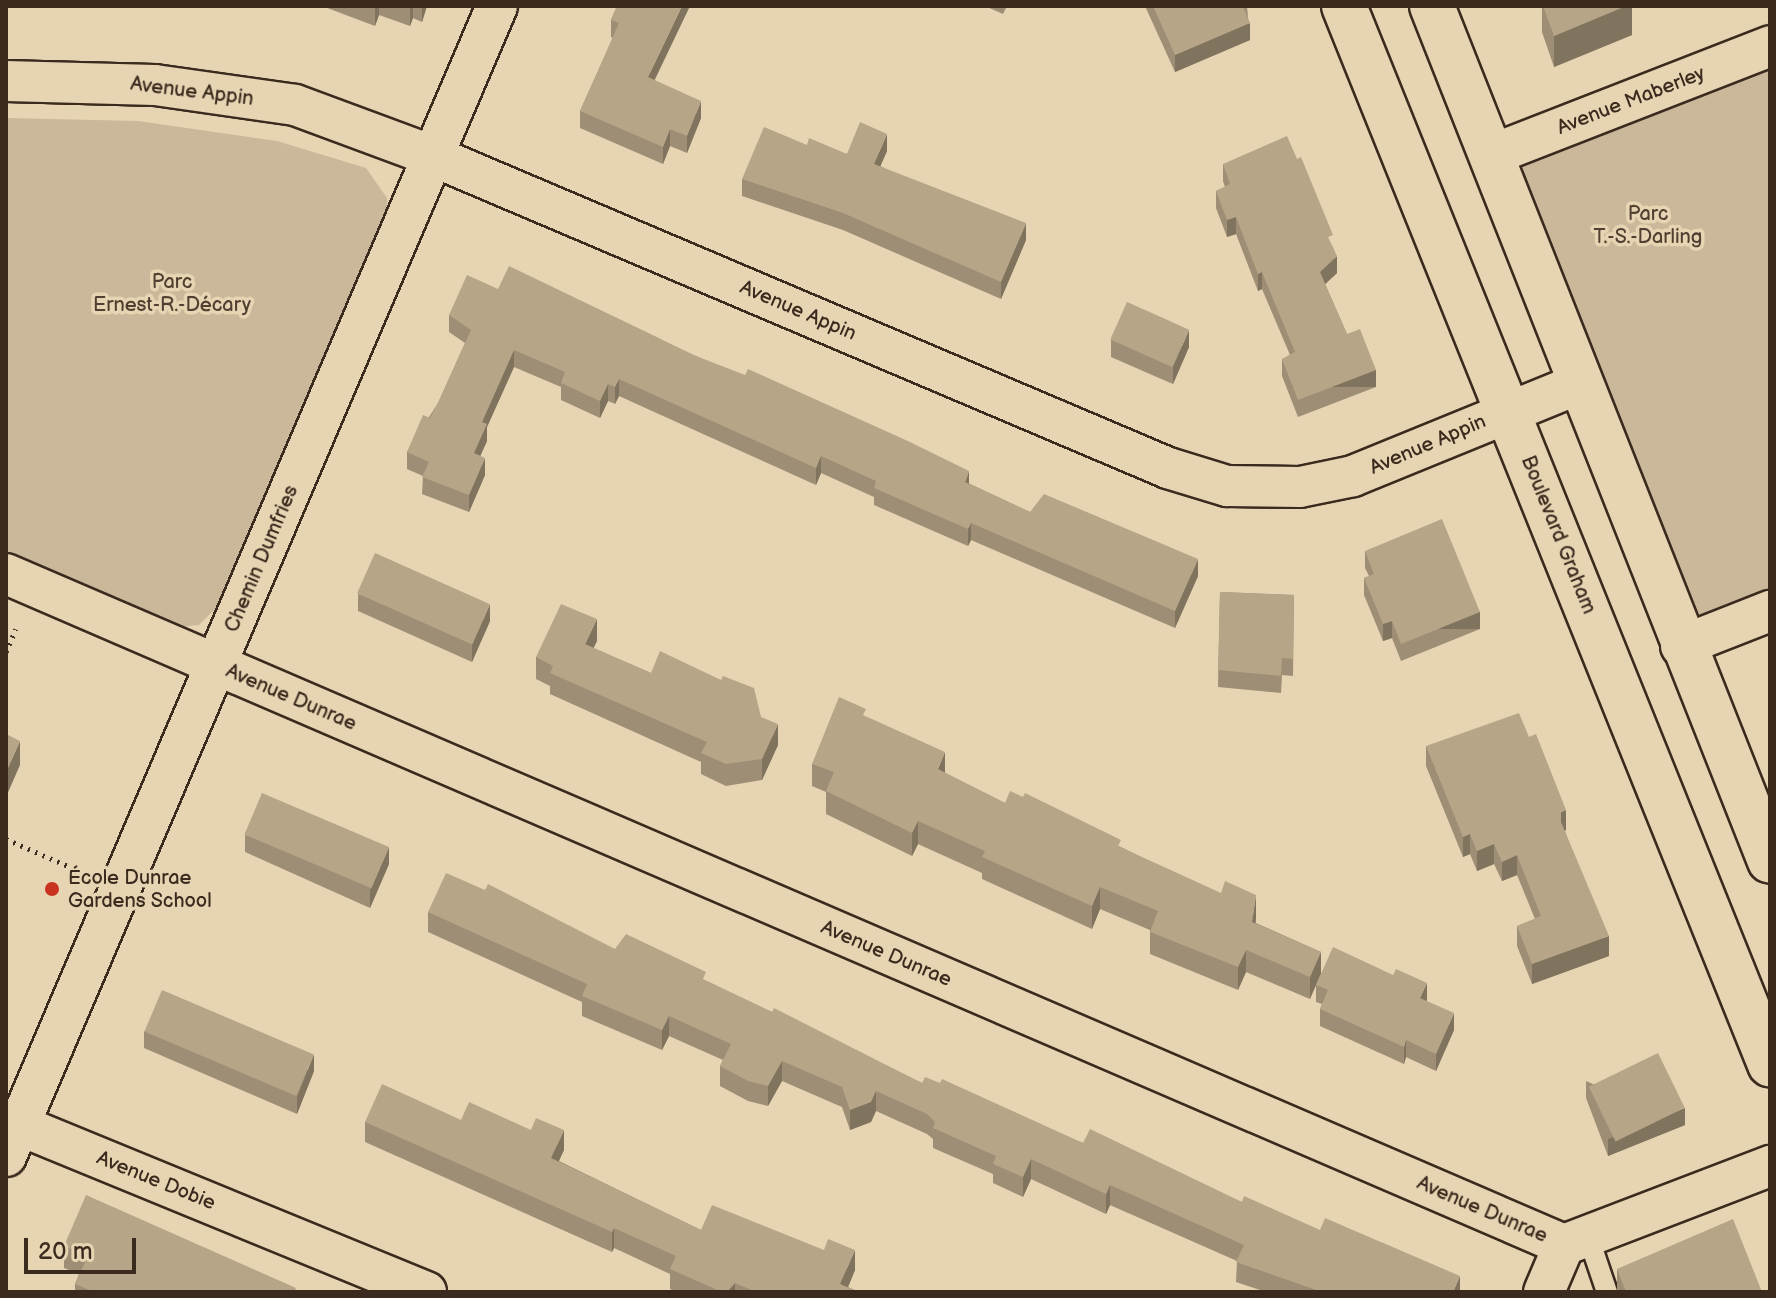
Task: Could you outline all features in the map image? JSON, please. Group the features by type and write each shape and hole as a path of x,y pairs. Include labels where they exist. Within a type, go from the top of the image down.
{"street":[{"name":"Chemin Dumfries","path":"13,1140 497,6"},
{"name":"Boulevard Graham","path":"1344,6 1770,1064"},
{"path":"1432,6 1681,646 1770,861"},
{"name":"Avenue Maberley","path":"1491,155 1770,46"},
{"name":"Avenue Appin","path":"6,81 155,85 295,105 433,156 1168,468 1227,486 1300,487 1353,476 1579,384"},
{"name":"Avenue Dunrae","path":"6,574 216,666 1576,1241"},
{"path":"1681,646 1770,611"},
{"name":"Avenue Dobie","path":"13,1140 426,1292"},
{"path":"1544,1292 1576,1241 1770,1166"}],"lane":[{"path":"1576,1241 1607,1292"}],"path":[{"path":"6,652 16,629"},
{"path":"6,839 90,876"}],"green space":[{"name":"Parc T.-S.-Darling","path":"1770,46 1770,611 1681,646 1491,155"},
{"name":"Parc Ernest-R.-Décary","path":"6,118 138,121 277,141 366,168 387,198 387,216 216,608 199,625 177,627 6,552"}],"building":[{"path":"617,6 682,6 648,77 701,101 687,136 670,129 663,147 580,111 619,23 611,20"},
{"path":"1153,6 1247,6 1243,7 1250,23 1175,55"},
{"path":"1543,6 1626,6 1554,36"},
{"path":"860,122 887,134 874,164 1026,223 1001,282 843,213 742,179 764,127 807,145 809,138 847,154"},
{"path":"1287,136 1297,159 1301,157 1333,235 1328,237 1337,256 1320,272 1347,334 1360,329 1376,370 1298,400 1282,359 1295,352 1262,272 1258,274 1236,217 1227,220 1216,191 1230,184 1223,164"},
{"path":"509,266 696,356 745,375 748,369 910,442 969,471 965,482 1030,512 1044,494 1198,559 1175,611 971,523 968,529 874,488 876,481 821,456 816,468 619,379 615,387 608,384 600,401 561,383 565,372 514,350 482,422 487,424 474,453 485,458 469,495 422,477 429,462 407,452 423,415 430,418 438,403 471,330 449,315 467,275 498,289"},
{"path":"1127,302 1189,330 1172,367 1110,339"},
{"path":"1442,519 1480,612 1401,644 1392,621 1383,624 1364,578 1374,574 1365,551"},
{"path":"375,553 490,604 472,644 357,593"},
{"path":"1220,592 1294,595 1293,659 1282,658 1281,676 1218,670"},
{"path":"561,604 597,619 585,644 651,673 660,651 721,680 723,676 754,688 761,717 778,724 762,759 726,764 701,753 707,742 550,673 553,666 536,657"},
{"path":"839,697 866,709 863,715 945,752 938,769 1005,803 1010,791 1023,797 1025,793 1121,840 1118,846 1221,893 1225,881 1256,895 1252,922 1321,952 1310,977 1246,950 1238,967 1150,932 1158,911 1100,887 1092,906 982,857 985,851 918,821 912,833 826,791 834,772 812,764"},
{"path":"1519,713 1529,737 1536,734 1566,810 1561,812 1561,822 1609,936 1532,964 1517,926 1541,916 1517,855 1502,862 1494,844 1477,851 1470,834 1463,837 1426,746"},
{"path":"6,734 20,741 6,772"},
{"path":"262,793 389,847 371,888 244,834"},
{"path":"446,873 485,890 488,884 615,949 626,934 706,972 703,979 772,1012 774,1008 922,1083 925,1077 940,1083 942,1079 1083,1143 1090,1129 1242,1202 1244,1196 1320,1230 1325,1218 1460,1276 1453,1292 1322,1292 1236,1262 1244,1245 1110,1185 1106,1194 1031,1159 1023,1177 993,1164 996,1156 933,1128 935,1122 927,1114 876,1091 871,1102 850,1110 842,1087 782,1061 768,1086 748,1081 720,1066 731,1044 669,1016 662,1030 582,996 587,984 428,912"},
{"path":"1333,947 1393,975 1396,969 1427,983 1420,998 1454,1013 1436,1054 1406,1040 1404,1047 1320,1009 1328,990 1316,985"},
{"path":"162,990 314,1054 296,1096 144,1031"},
{"path":"1658,1053 1685,1108 1616,1142 1589,1087"},
{"path":"382,1084 461,1120 469,1102 531,1130 536,1118 564,1130 551,1158 701,1230 712,1205 824,1250 828,1239 855,1250 840,1284 859,1292 756,1292 735,1283 727,1292 722,1292 670,1269 676,1256 614,1228 612,1232 365,1122"},
{"path":"86,1195 296,1288 294,1292 94,1292 75,1284 88,1256 64,1246"},
{"path":"1733,1219 1762,1292 1626,1292 1617,1269"}],"place":[{"name":"École Dunrae Gardens School","path":"52,889"}]}
